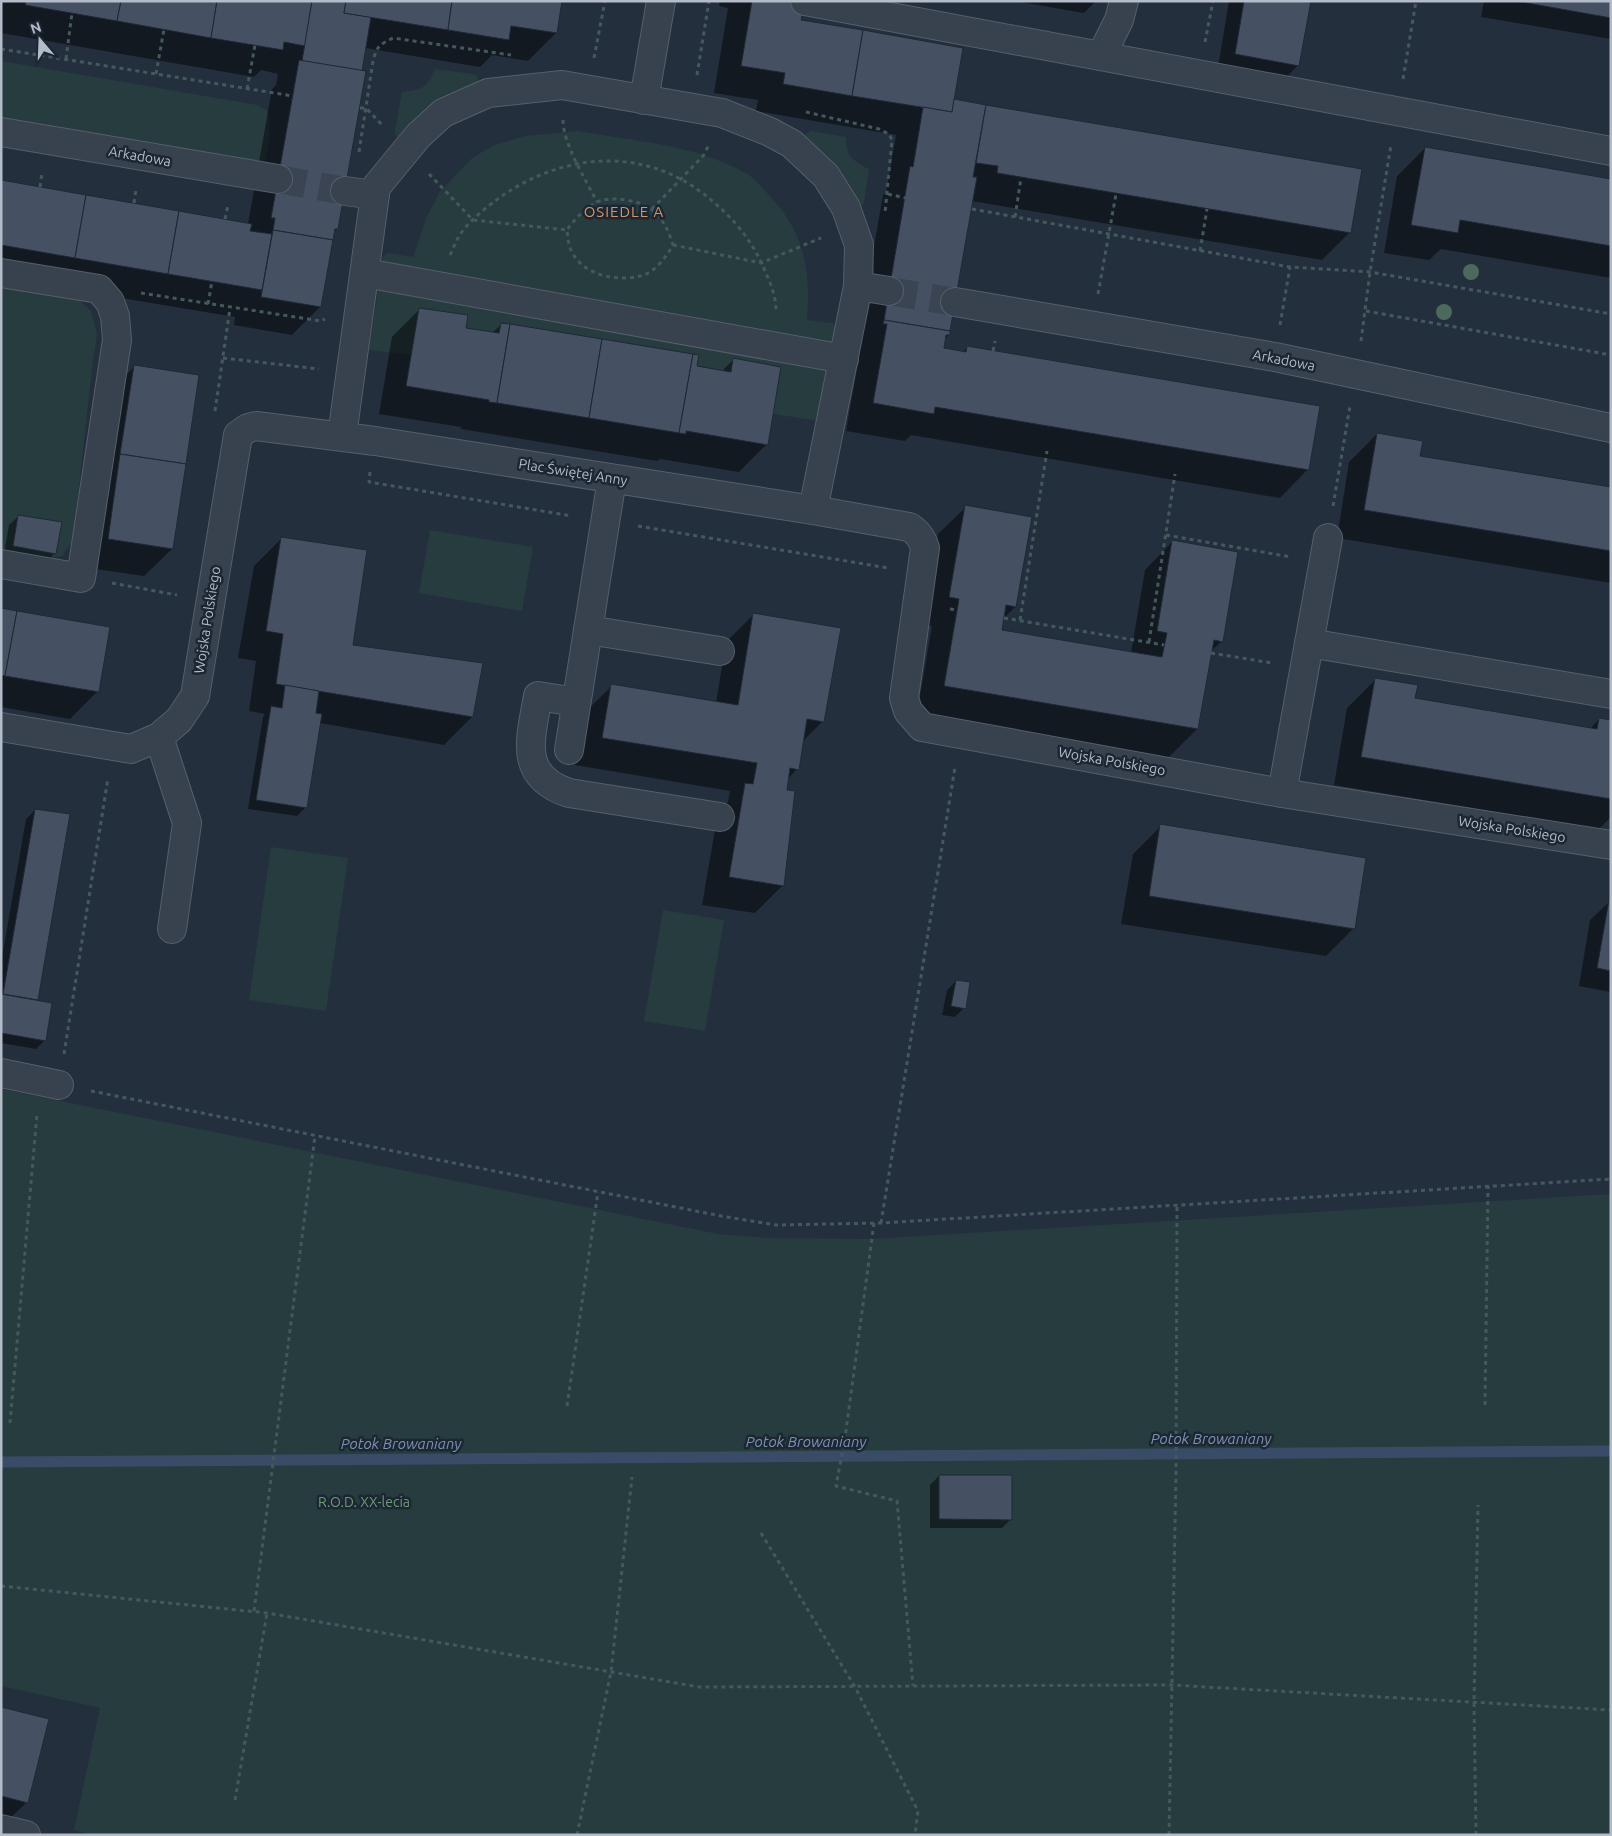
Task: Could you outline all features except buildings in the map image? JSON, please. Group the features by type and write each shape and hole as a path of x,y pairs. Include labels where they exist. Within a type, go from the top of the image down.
{"street":[{"path":"644,100 661,1"},
{"path":"805,1 852,5 1102,56 1611,151"},
{"path":"1102,56 1119,20 1124,1"},
{"path":"342,436 376,187 418,136 442,113 488,93 562,85 722,114 770,132 792,144 826,176 846,208 859,245 858,286 813,510"},
{"name":"Arkadowa","path":"1,132 278,179"},
{"path":"346,191 375,195"},
{"path":"1,273 99,290 110,302 115,316 117,340 81,578 1,564"},
{"path":"365,273 844,359"},
{"path":"858,286 889,291"},
{"name":"Arkadowa","path":"956,302 1275,357 1611,428"},
{"name":"Wojska Polskiego","path":"1,727 131,749 159,737 179,720 195,696 238,435 248,428 256,426 342,436"},
{"name":"Plac Świętej Anny","path":"342,436 813,510"},
{"path":"569,750 612,479"},
{"name":"Wojska Polskiego","path":"813,510 909,527 918,532 925,548 904,698 908,711 922,727 1282,792 1611,845"},
{"path":"1282,792 1326,550"},
{"path":"588,630 720,651"},
{"path":"1307,656 1611,694"},
{"path":"576,702 538,696 530,749 533,764 537,771 554,788 569,793 720,817"},
{"path":"159,737 187,823 172,929"},
{"path":"1,1073 50,1083"},
{"path":"1,1829 26,1835"}],"path":[{"path":"696,80 709,1"},
{"path":"1200,74 1213,1"},
{"path":"66,59 72,13"},
{"path":"156,74 164,29"},
{"path":"248,89 255,45"},
{"path":"1,48 293,96"},
{"path":"562,85 564,132 577,164 597,202"},
{"path":"360,108 366,108 473,220 567,230"},
{"path":"652,209 703,156 722,114"},
{"path":"447,263 458,236 473,220 490,203 530,179 577,164 613,161 648,165 682,178 732,218 752,244 767,274 777,307 776,321"},
{"path":"1015,217 1021,178"},
{"path":"888,194 905,198"},
{"path":"1093,326 1116,194"},
{"path":"626,200 638,202 652,209 662,221 673,245 662,262 642,276 612,277 596,274 577,260 572,254 568,242 567,230 576,218 597,202 626,200"},
{"path":"972,209 1290,267 1370,272 1611,314"},
{"path":"1200,251 1208,209"},
{"path":"673,245 761,263 885,213"},
{"path":"208,304 212,281"},
{"path":"214,418 230,308"},
{"path":"1366,311 1611,355"},
{"path":"223,358 351,373"},
{"path":"1020,620 1047,451"},
{"path":"1149,642 1175,474"},
{"path":"1166,535 1326,550"},
{"path":"81,578 178,595"},
{"path":"1004,618 1164,645"},
{"path":"1212,653 1307,656"},
{"path":"880,1223 961,734"},
{"path":"10,1423 50,1083 598,1192 776,1225 874,1224 1611,1179"},
{"path":"254,1612 315,1136"},
{"path":"1485,1405 1488,1186"},
{"path":"567,1406 598,1192"},
{"path":"1169,1835 1177,1435 1177,1205"},
{"path":"874,1224 841,1467 836,1486 897,1501 913,1686"},
{"path":"577,1835 611,1672 632,1477"},
{"path":"1476,1835 1474,1702 1478,1505"},
{"path":"760,1533 855,1687 918,1811 915,1835"},
{"path":"1,1586 267,1613 699,1687 1171,1685 1611,1710"},
{"path":"235,1800 267,1613"}],"green space":[{"path":"1,61 257,105 267,110 270,124 265,165 1,120"},
{"path":"435,69 473,74 477,76 477,85 402,138 396,136 395,131 402,92 423,87 429,81"},
{"path":"577,131 643,141 709,157 749,175 780,208 790,222 797,237 806,268 808,284 807,320 833,323 836,327 820,421 773,414 781,367 733,358 731,372 697,366 698,355 502,323 499,333 466,328 467,315 420,308 412,355 369,350 383,257 387,253 413,257 426,219 439,193 471,159 492,146 525,136"},
{"path":"811,131 846,137 847,149 851,157 869,169 864,203 861,206 855,206 805,139 806,134"},
{"path":"1,282 73,295 91,311 97,335 73,540 62,556 28,559 1,555"},
{"path":"430,530 533,547 522,611 419,593"},
{"path":"271,847 348,858 326,1011 249,1000"},
{"path":"663,910 724,920 705,1031 644,1021"},
{"name":"R.O.D. XX-lecia","path":"1,1089 718,1234 769,1238 872,1239 1611,1194 1611,1835 94,1835 74,1830 100,1708 1,1686"}],"waterway":[{"name":"Potok Browaniany","path":"1,1462 1611,1451"}],"tunnel":[{"path":"278,179 345,191"},
{"path":"889,291 955,302"}],"district":[{"name":"OSIEDLE A","path":"624,212"}]}
